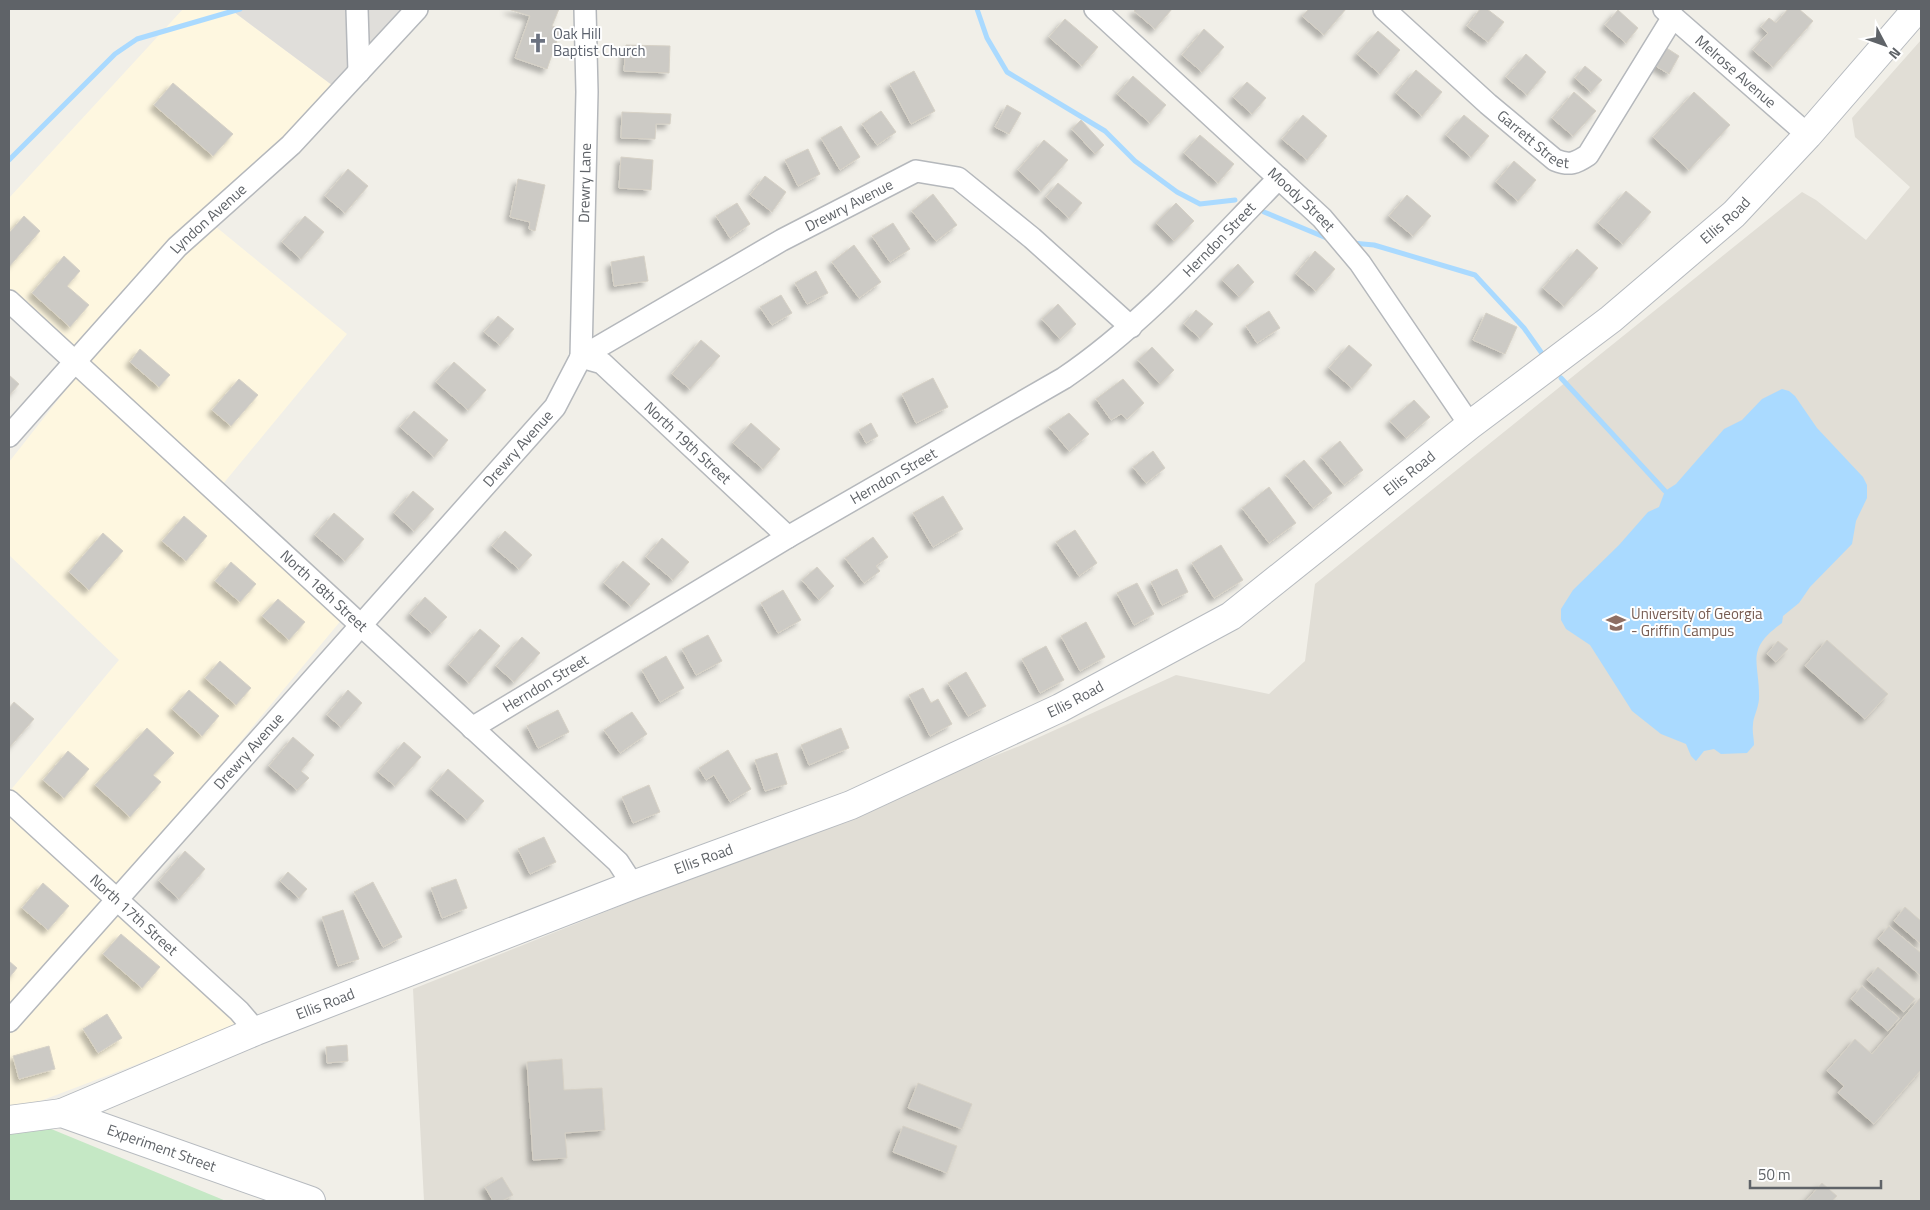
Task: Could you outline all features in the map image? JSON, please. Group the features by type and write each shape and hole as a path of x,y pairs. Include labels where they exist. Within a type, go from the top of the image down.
{"street":[{"name":"Lyndon Avenue","path":"9,436 178,247 291,145 417,9"},
{"name":"Drewry Lane","path":"581,357 587,92 585,9"},
{"name":"Moody Street","path":"1094,9 1322,218 1360,263 1470,425"},
{"name":"Garrett Street","path":"1384,9 1488,104 1555,160 1565,164 1575,164 1588,155 1668,13"},
{"name":"Ellis Road","path":"62,1113 256,1031 633,886 851,805 1060,708 1231,616 1470,425 1612,319 1734,214 1808,135 1917,9"},
{"path":"357,10 359,72"},
{"name":"Melrose Avenue","path":"1668,13 1808,135"},
{"name":"Drewry Avenue","path":"9,1021 555,407 581,357 782,240 916,171 958,178 1032,238 1130,327"},
{"name":"Herndon Street","path":"472,728 788,537 1064,378 1099,354 1130,327 1279,178"},
{"name":"North 18th Street","path":"9,301 618,862 633,886"},
{"name":"North 19th Street","path":"581,357 602,363 788,537"},
{"name":"North 17th Street","path":"9,802 239,1011 256,1031"},
{"name":"Experiment Street","path":"9,1120 62,1113 311,1201"}],"shaded area":[{"path":"183,9 230,9 336,88 210,222 347,334 213,496 343,618 112,896 256,1019 9,1113 9,792 119,660 9,555 9,462 76,377 9,316 9,198"},
{"path":"230,9 408,9 336,88"},
{"name":"University of Georgia - Griffin Campus","path":"1921,40 1921,1201 424,1201 413,989 1022,745 1176,675 1269,694 1305,661 1315,584 1802,192 1816,200 1866,240 1910,187 1855,137 1852,118"}],"green space":[{"path":"10,1112 226,1201 9,1201"}],"water":[{"path":"1782,389 1789,391 1795,396 1817,428 1863,477 1867,485 1867,498 1856,521 1852,544 1810,587 1799,603 1783,616 1782,623 1770,632 1758,649 1759,699 1753,722 1754,745 1747,753 1721,754 1714,749 1704,751 1696,761 1691,756 1686,744 1661,734 1632,711 1590,645 1566,629 1561,620 1561,609 1573,590 1619,545 1648,512 1659,507 1665,491 1676,484 1724,429 1742,420 1762,399"}],"building":[{"name":"Oak Hill Baptist Church","path":"508,9 559,9 552,26 561,29 547,69 515,58 530,16"},
{"path":"1136,9 1172,9 1155,29 1134,11"},
{"path":"1309,9 1346,9 1324,35 1302,16"},
{"path":"1480,9 1487,9 1504,22 1488,42 1467,26"},
{"path":"1788,9 1799,9 1813,21 1773,67 1753,50 1768,33 1761,27 1769,18 1776,23"},
{"path":"1618,10 1638,28 1626,43 1605,25"},
{"path":"1065,19 1098,47 1082,66 1049,37"},
{"path":"1204,29 1224,47 1202,72 1182,55"},
{"path":"1378,31 1400,50 1380,74 1357,54"},
{"path":"626,45 670,46 669,73 624,71"},
{"path":"1665,47 1679,56 1669,74 1654,65"},
{"path":"1526,54 1546,72 1527,95 1506,77"},
{"path":"1585,66 1602,80 1591,92 1575,78"},
{"path":"1416,70 1442,92 1422,116 1396,93"},
{"path":"914,71 935,111 911,124 890,84"},
{"path":"1133,76 1166,105 1150,123 1117,94"},
{"path":"1247,82 1266,98 1252,114 1233,97"},
{"path":"173,83 233,134 213,156 154,105"},
{"path":"1574,92 1596,111 1573,136 1552,118"},
{"path":"1694,92 1730,125 1689,170 1653,137"},
{"path":"1007,105 1021,113 1009,134 995,127"},
{"path":"881,111 896,132 877,145 862,124"},
{"path":"622,112 671,114 670,124 656,124 655,139 621,138"},
{"path":"1303,115 1327,136 1307,160 1282,139"},
{"path":"1464,115 1489,136 1471,157 1446,135"},
{"path":"1081,120 1104,145 1095,154 1072,129"},
{"path":"841,126 860,157 840,170 821,138"},
{"path":"1200,135 1234,164 1218,183 1184,153"},
{"path":"1044,140 1068,160 1041,191 1018,170"},
{"path":"808,149 820,174 798,186 785,160"},
{"path":"621,157 653,160 651,190 619,188"},
{"path":"1514,161 1536,180 1518,201 1496,182"},
{"path":"348,169 368,186 345,213 325,196"},
{"path":"765,176 786,192 772,212 750,195"},
{"path":"518,179 545,185 535,231 529,229 530,222 510,217"},
{"path":"1058,183 1082,203 1069,218 1046,197"},
{"path":"1626,191 1651,212 1623,244 1598,223"},
{"path":"933,194 957,225 936,241 912,211"},
{"path":"1407,195 1431,216 1413,236 1389,216"},
{"path":"737,203 750,224 730,238 716,216"},
{"path":"1176,203 1194,221 1174,241 1156,223"},
{"path":"24,216 40,231 9,267 9,233"},
{"path":"305,216 324,232 301,259 282,242"},
{"path":"893,223 910,249 890,262 872,236"},
{"path":"854,245 881,282 859,298 832,262"},
{"path":"1577,249 1598,268 1564,306 1543,288"},
{"path":"1315,251 1335,269 1316,291 1296,274"},
{"path":"64,256 80,271 67,286 89,305 70,327 32,293"},
{"path":"644,256 648,281 614,286 611,262"},
{"path":"1238,264 1254,282 1239,297 1222,280"},
{"path":"816,271 828,293 807,304 795,283"},
{"path":"781,295 792,313 772,325 760,307"},
{"path":"1058,304 1076,324 1060,339 1042,319"},
{"path":"1196,310 1213,324 1200,338 1184,324"},
{"path":"1269,311 1280,328 1257,343 1246,326"},
{"path":"1486,313 1517,327 1505,354 1473,340"},
{"path":"498,316 514,329 500,345 484,332"},
{"path":"701,340 720,356 690,389 672,374"},
{"path":"1349,345 1372,365 1352,388 1329,368"},
{"path":"1152,347 1174,370 1160,384 1138,360"},
{"path":"140,349 170,375 159,387 130,362"},
{"path":"454,362 486,390 468,410 436,382"},
{"path":"9,375 19,384 9,396"},
{"path":"933,378 948,407 916,423 902,394"},
{"path":"239,379 258,395 231,426 212,410"},
{"path":"1123,379 1144,403 1127,419 1121,414 1111,420 1096,399"},
{"path":"1414,400 1430,417 1406,438 1390,421"},
{"path":"414,411 448,440 434,457 400,427"},
{"path":"1069,413 1089,434 1069,451 1049,427"},
{"path":"751,423 780,449 763,469 733,443"},
{"path":"871,423 878,436 866,443 859,430"},
{"path":"1340,441 1363,470 1344,485 1321,457"},
{"path":"1153,451 1165,468 1146,483 1133,467"},
{"path":"1304,460 1332,493 1313,508 1286,475"},
{"path":"1269,487 1296,523 1269,543 1242,508"},
{"path":"413,491 434,509 414,531 394,513"},
{"path":"943,496 963,529 933,547 913,513"},
{"path":"334,513 364,539 345,561 315,535"},
{"path":"184,516 207,536 186,561 162,541"},
{"path":"1075,530 1097,563 1079,576 1056,542"},
{"path":"505,531 532,555 519,569 492,546"},
{"path":"103,533 123,551 89,590 69,572"},
{"path":"873,537 888,557 876,566 880,571 864,583 845,558"},
{"path":"662,538 689,562 673,580 646,557"},
{"path":"1221,545 1243,580 1214,598 1192,563"},
{"path":"623,561 650,584 631,606 604,583"},
{"path":"231,562 256,584 240,602 215,581"},
{"path":"817,567 834,586 819,600 802,580"},
{"path":"1177,569 1188,592 1162,605 1151,582"},
{"path":"1137,583 1154,614 1134,625 1117,593"},
{"path":"783,590 801,620 778,633 761,603"},
{"path":"425,597 447,617 432,633 410,614"},
{"path":"278,599 305,622 289,640 262,616"},
{"path":"1086,622 1105,657 1080,671 1061,636"},
{"path":"480,629 500,646 469,683 449,665"},
{"path":"708,635 722,661 696,675 682,649"},
{"path":"522,637 540,653 514,682 496,666"},
{"path":"1827,640 1888,694 1865,719 1805,666"},
{"path":"1778,641 1788,649 1776,662 1767,654"},
{"path":"1046,646 1064,680 1040,693 1022,659"},
{"path":"666,656 684,688 660,702 642,670"},
{"path":"220,661 251,688 236,705 205,678"},
{"path":"966,672 986,706 968,716 948,683"},
{"path":"923,688 931,703 938,699 952,724 930,736 909,695"},
{"path":"189,690 219,716 202,736 172,709"},
{"path":"348,690 362,703 341,727 327,715"},
{"path":"14,702 34,719 9,748 9,708"},
{"path":"558,710 569,732 538,748 527,726"},
{"path":"632,712 647,734 620,753 604,730"},
{"path":"147,728 174,753 153,775 161,782 130,817 95,785"},
{"path":"841,728 849,748 809,765 801,745"},
{"path":"293,737 314,755 301,771 309,778 297,790 269,766"},
{"path":"404,742 421,757 395,786 378,772"},
{"path":"728,750 751,789 730,802 714,775 706,780 699,768"},
{"path":"68,751 89,769 64,798 43,780"},
{"path":"777,753 787,784 765,791 755,760"},
{"path":"448,769 484,801 467,820 431,789"},
{"path":"649,785 660,812 633,823 622,797"},
{"path":"544,837 556,862 530,874 518,849"},
{"path":"185,851 205,869 179,899 159,881"},
{"path":"288,872 307,889 299,898 280,881"},
{"path":"456,879 467,908 442,918 431,888"},
{"path":"373,882 402,937 383,947 354,892"},
{"path":"43,883 69,906 48,930 22,908"},
{"path":"1905,907 1921,921 1921,944 1894,921"},
{"path":"343,910 359,959 338,966 322,917"},
{"path":"1889,926 1921,953 1921,976 1878,939"},
{"path":"121,934 160,967 142,988 103,954"},
{"path":"9,961 17,968 9,978"},
{"path":"1878,967 1915,999 1904,1012 1867,980"},
{"path":"1862,986 1899,1018 1888,1031 1851,999"},
{"path":"1921,997 1921,1070 1874,1124 1838,1093 1844,1086 1827,1071 1855,1039 1872,1054"},
{"path":"107,1014 122,1038 98,1053 83,1029"},
{"path":"347,1045 348,1061 327,1063 326,1047"},
{"path":"49,1046 55,1069 19,1079 13,1056"},
{"path":"562,1059 564,1090 602,1088 605,1130 565,1133 567,1158 533,1160 527,1062"},
{"path":"918,1083 972,1104 962,1129 908,1108"},
{"path":"903,1126 957,1146 947,1173 893,1152"},
{"path":"502,1177 513,1195 502,1201 493,1201 485,1187"},
{"path":"1822,1183 1837,1196 1832,1201 1806,1201"}],"waterway":[{"path":"9,160 115,54 137,39 240,9"},
{"path":"977,9 987,38 1007,72 1105,131 1135,161 1177,192 1200,204 1235,200"},
{"path":"1264,212 1329,239"},
{"path":"1352,243 1374,245 1475,275 1524,328 1541,352"},
{"path":"1561,378 1665,491"}],"place":[{"name":"Oak Hill Baptist Church","path":"538,43"},
{"name":"University of Georgia - Griffin Campus","path":"1616,623"}]}
